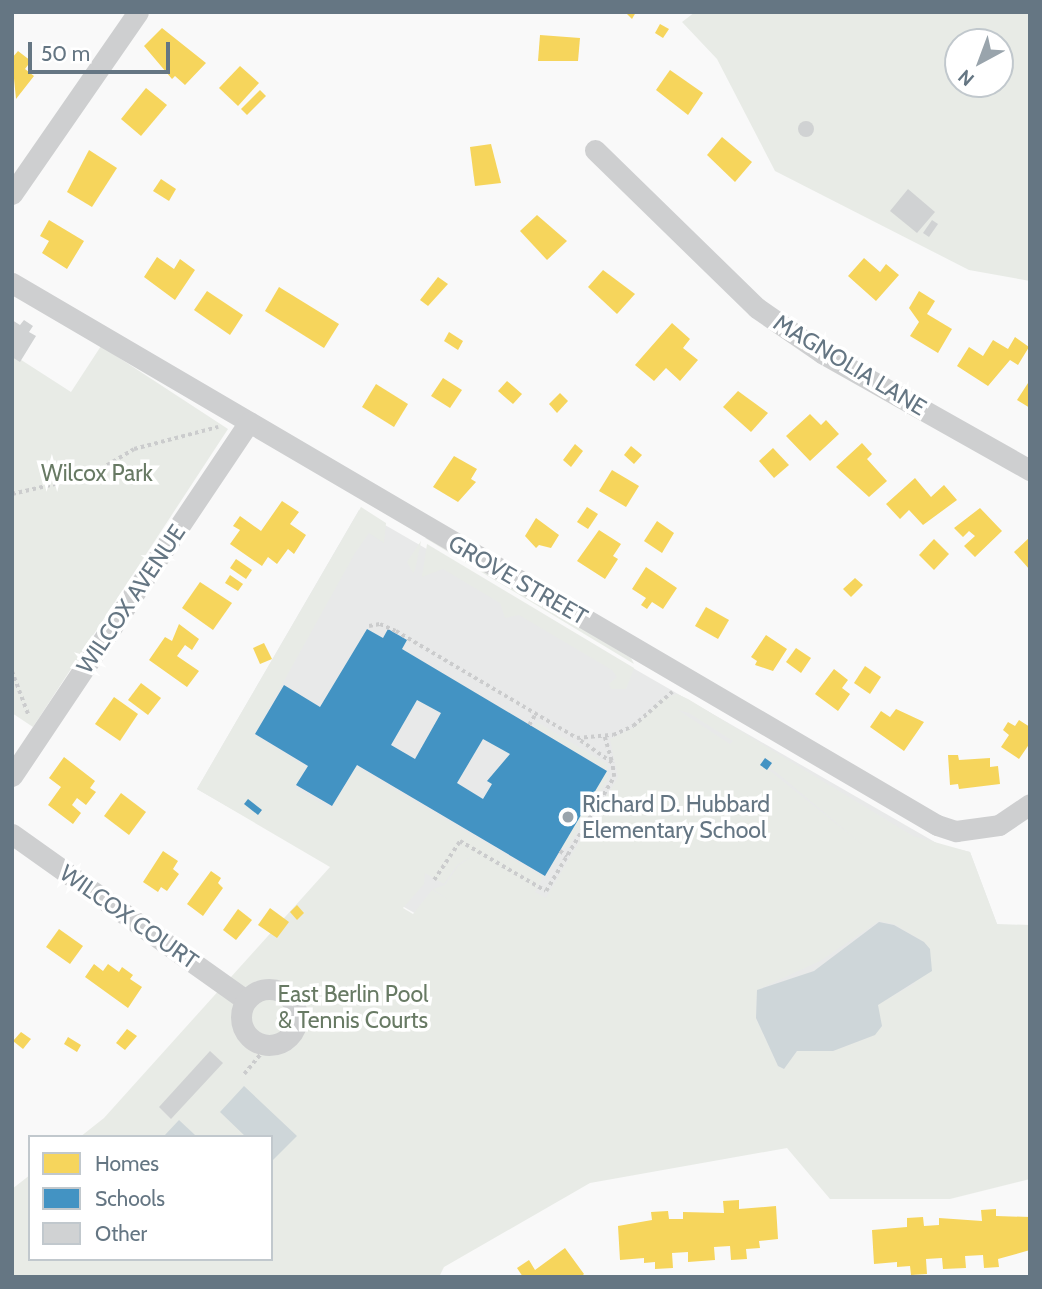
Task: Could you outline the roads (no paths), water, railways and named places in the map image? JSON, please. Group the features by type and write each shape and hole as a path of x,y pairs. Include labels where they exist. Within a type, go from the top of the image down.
{"street":[{"path":"12,194 138,12"},
{"name":"MAGNOLIA LANE","path":"595,150 757,307 822,353 1030,470"},
{"name":"GROVE STREET","path":"12,283 937,825 956,831 999,825 1030,804"},
{"name":"WILCOX AVENUE","path":"12,776 249,422"},
{"name":"WILCOX COURT","path":"12,835 246,1000"},
{"path":"270,989 292,1001 297,1018 292,1034 268,1045 246,1033 241,1017 246,1000 270,989"}],"place":[{"name":"Richard D. Hubbard Elementary School","path":"568,817"}],"park label":[{"name":"Wilcox Park","path":"97,473"},
{"name":"East Berlin Pool & Tennis Courts","path":"353,1007"}]}
